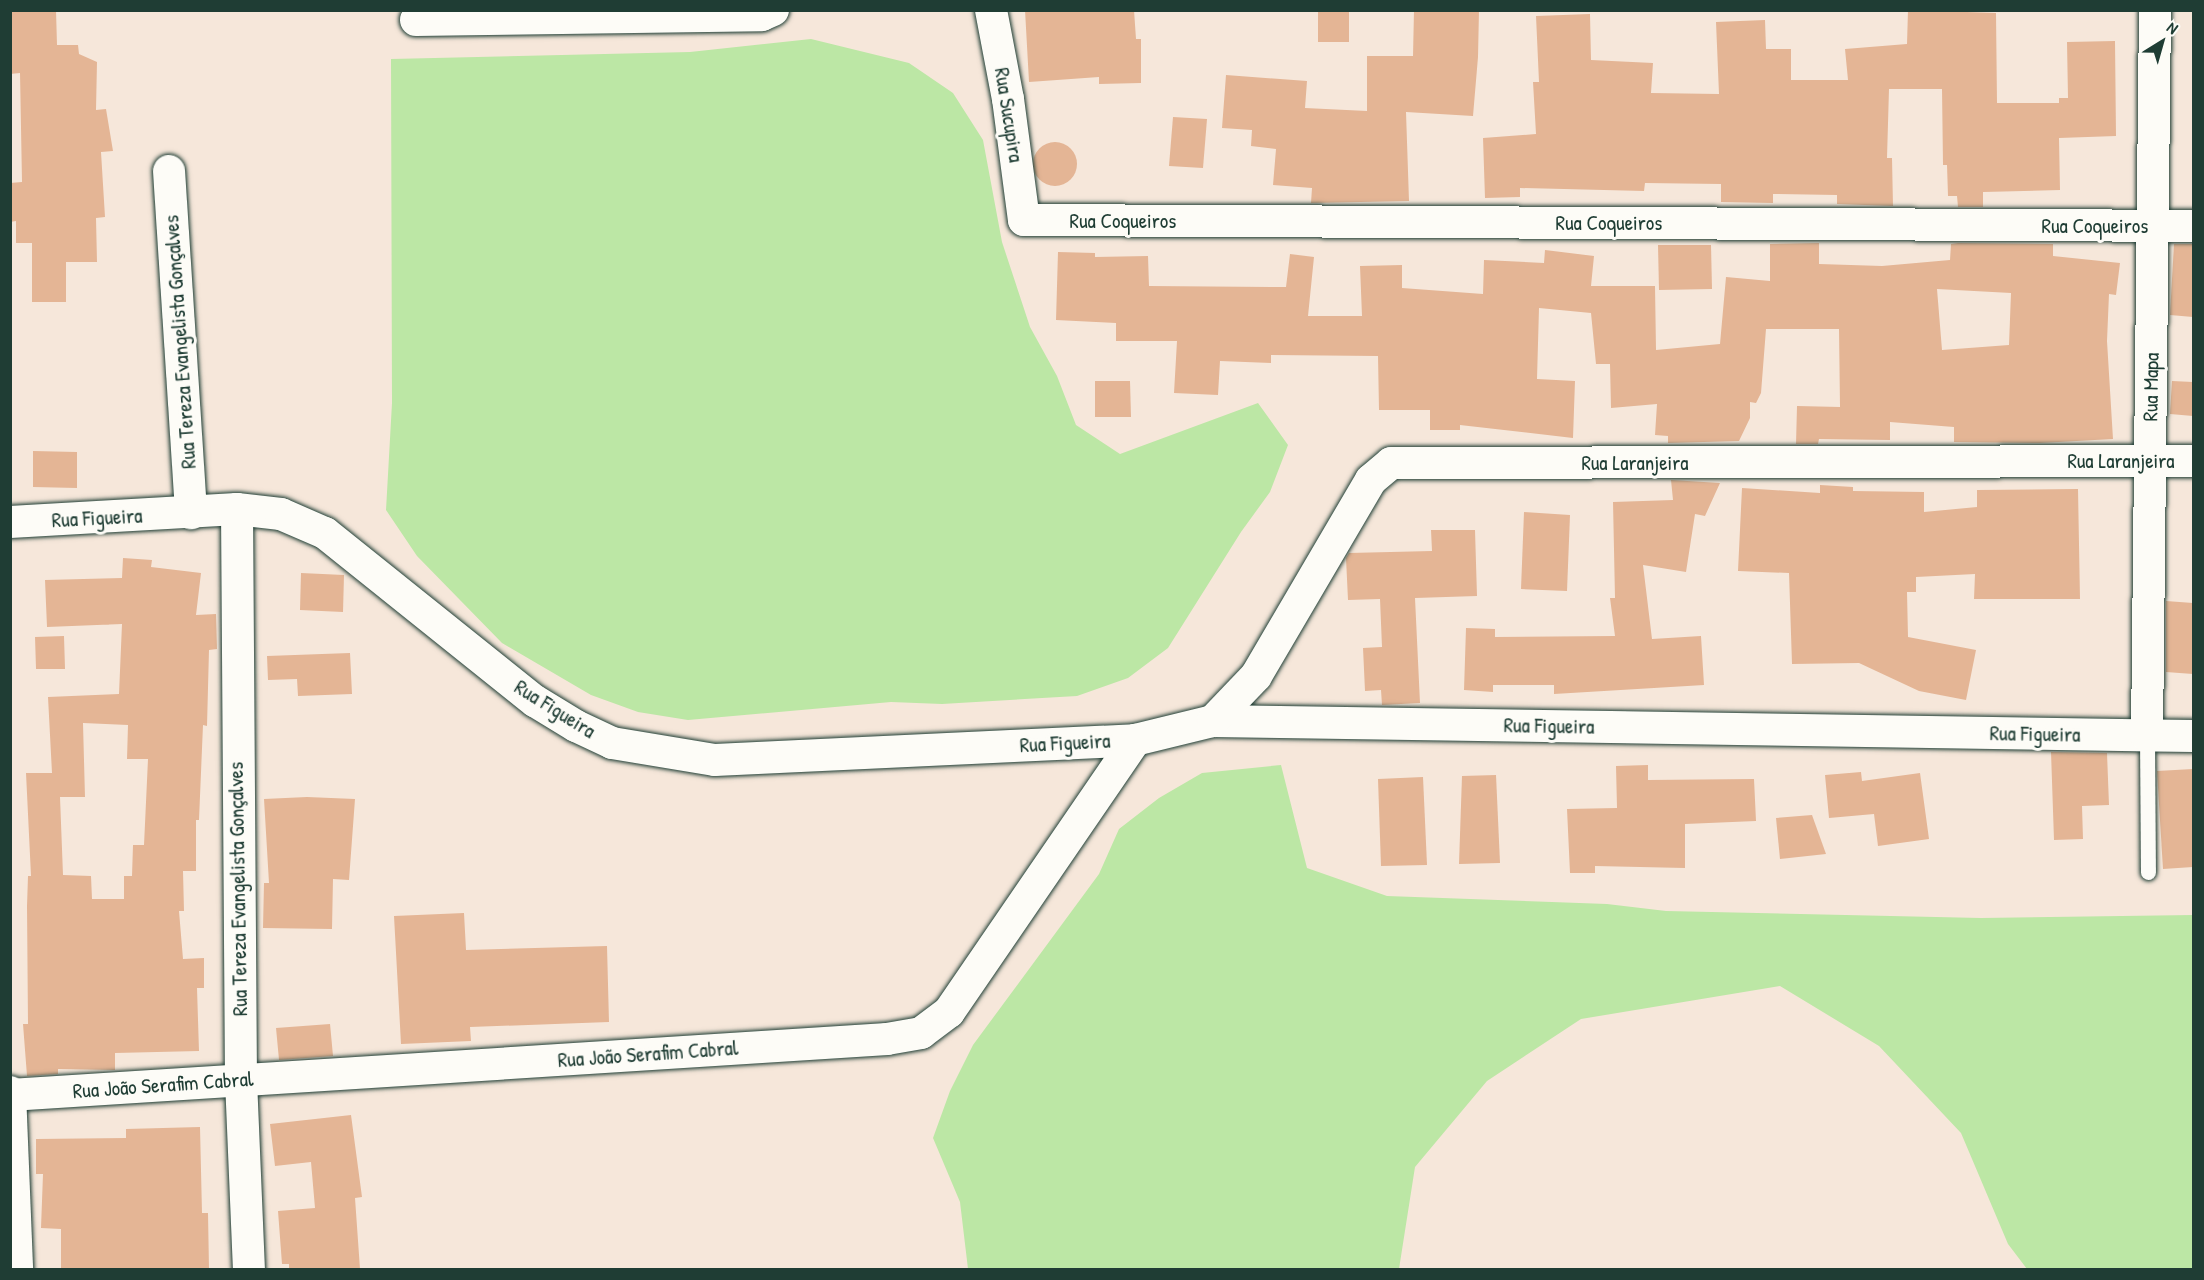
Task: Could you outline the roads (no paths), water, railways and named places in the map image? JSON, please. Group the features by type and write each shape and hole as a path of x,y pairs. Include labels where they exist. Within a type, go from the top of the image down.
{"street":[{"path":"416,20 762,15 773,10"},
{"name":"Rua Sucupira","path":"991,10 1024,220"},
{"name":"Rua Mapa","path":"2147,736 2155,10"},
{"name":"Rua Tereza Evangelista Gonçalves","path":"169,171 191,513"},
{"name":"Rua Coqueiros","path":"1024,220 2193,226"},
{"name":"Rua Laranjeira","path":"1213,721 1256,676 1371,480 1391,463 2193,461"},
{"name":"Rua Tereza Evangelista Gonçalves","path":"237,508 241,1080 249,1269"},
{"name":"Rua Figueira","path":"10,522 191,513 237,508 281,514 325,533 535,701 612,743 715,760 1135,740 1213,721 2193,736"},
{"name":"Rua João Serafim Cabral","path":"11,1094 888,1039 921,1032 949,1012 1135,740"},
{"path":"11,1094 17,1269"}],"lane":[{"name":"Rua Mapa","path":"2147,736 2148,872"}]}
